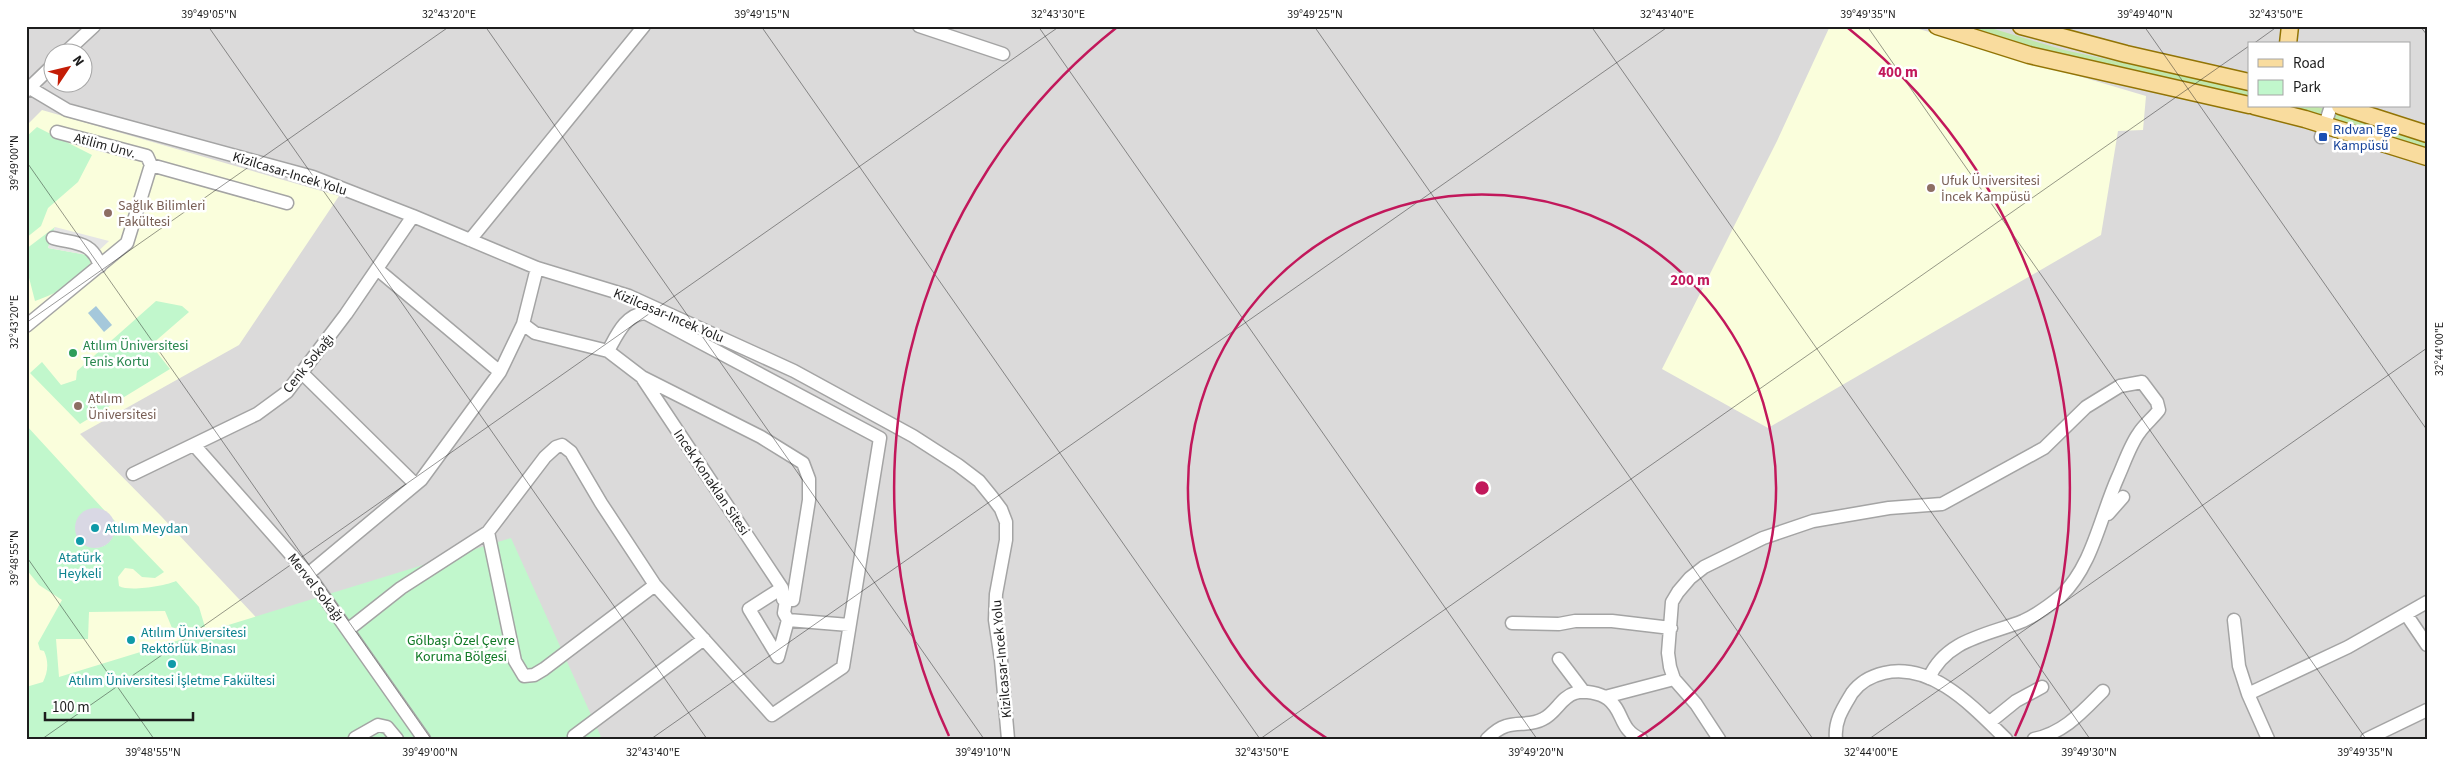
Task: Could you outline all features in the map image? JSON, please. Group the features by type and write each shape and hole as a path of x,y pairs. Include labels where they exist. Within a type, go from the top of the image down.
{"main road":[{"path":"1936,26 2029,56 2248,105"},
{"path":"2021,26 2126,54 2248,82"},
{"path":"2260,108 2323,131 2427,156"},
{"path":"2346,108 2427,134"}],"street":[{"path":"77,42 94,26"},
{"path":"470,240 644,26"},
{"path":"919,26 1003,54"},
{"path":"28,89 42,76"},
{"name":"Kizilcasar-Incek Yolu","path":"28,89 68,110 313,177 413,216 537,268 629,296 786,367 913,436 958,465 979,482 1001,509 1006,522 1006,540 996,594 995,620 1002,660 1008,739"},
{"path":"2323,131 2330,108"},
{"name":"Atilim Unv.","path":"26,326 127,242 152,165 147,156 57,132"},
{"path":"152,165 287,203"},
{"name":"Cenk Sokağı","path":"133,474 168,456 196,446 257,414 288,392 303,374 413,216"},
{"path":"53,238 90,248 96,254 100,266"},
{"path":"377,268 500,372"},
{"path":"308,574 421,480 500,372 523,324 537,268"},
{"path":"348,629 401,588 488,532 545,457 556,447 562,445 571,452 601,503 655,585 772,715 842,667 880,438 645,314 636,314 627,320 608,351"},
{"path":"523,324 535,333 608,351 642,377 761,437 794,456 806,468 810,479 809,500 800,560 793,600 786,600"},
{"path":"303,374 415,484"},
{"name":"Incek Konaklan Sitesi","path":"642,377 782,588 781,596 786,600 784,613 788,620"},
{"path":"1719,739 1696,704 1674,679 1668,660 1672,602 1678,592 1704,567 1763,538 1813,521 1889,508 1942,504 2044,448 2086,407 2106,394 2120,386 2142,382 2158,402 2158,410 2138,433 2085,562 2073,583 2059,597 2023,620 1968,639 1940,660 1929,678"},
{"name":"Mervel Sokağı","path":"196,446 308,574 424,739"},
{"path":"2099,526 2123,497"},
{"path":"488,532 515,661 524,676 534,675 544,669 655,585"},
{"path":"782,588 749,609 778,657 788,620 849,625"},
{"path":"2248,694 2348,647 2427,602"},
{"path":"2406,614 2427,645"},
{"path":"2234,620 2239,666 2248,694 2268,739"},
{"path":"1512,623 1559,624 1575,621 1612,621 1671,628"},
{"path":"574,736 704,639"},
{"path":"1559,659 1584,692"},
{"path":"1836,739 1837,719 1854,690 1868,678 1893,671 1907,672 1929,678 1952,691 1990,722 2006,739"},
{"path":"1487,739 1507,726 1531,724 1543,719 1575,692 1605,697 1674,679"},
{"path":"1990,722 2016,701 2042,688"},
{"path":"2034,739 2061,730 2080,715 2103,691"},
{"path":"1605,697 1616,708 1622,723 1632,735 1641,739"},
{"path":"2367,739 2427,710"},
{"path":"355,738 378,725 387,727 397,739"}],"shaded area":[{"path":"26,26 2427,26 2427,739 26,739"},
{"name":"Ufuk Üniversitesi İncek Kampüsü","path":"1830,26 1909,26 2146,96 2143,130 2118,131 2101,235 1768,428 1662,369 1777,141"},
{"name":"Atılım Üniversitesi","path":"42,110 339,196 239,345 80,434 161,516 358,726 26,697 26,126"},
{"path":"55,227 109,241 93,256 48,248"},
{"name":"Atılım Meydan","path":"91,508 99,508 106,511 112,517 115,528 112,539 106,545 99,548 91,548 84,545 78,539 75,532 75,524 78,517 84,511"}],"green space":[{"path":"1965,26 1984,26 2064,50 2248,90 2248,97 2047,51"},
{"path":"2296,108 2322,108 2330,110 2427,142 2427,148"},
{"path":"37,127 92,155 78,182 48,208 41,226 26,238 26,137"},
{"path":"55,227 48,248 93,256 84,272 70,285 35,301 26,266 26,249"},
{"path":"156,301 182,306 189,312 151,345 170,369 80,424 30,373 42,362 61,385 76,380 77,371"},
{"name":"Gölbaşı Özel Çevre Koruma Bölgesi","path":"26,425 105,511 100,509 78,538 96,548 102,547 110,541 114,533 112,518 164,572 155,578 142,577 133,569 125,568 118,577 119,586 124,588 147,588 176,581 199,607 205,627 172,628 165,611 89,612 88,639 56,639 59,677 511,538 602,739 26,739 26,687 43,682 45,678 47,659 44,651 40,650 38,643 62,600 39,585 26,569"}],"water":[{"path":"96,306 112,325 104,332 88,313"}],"place":[{"name":"Rıdvan Ege Kampüsü","path":"2323,137"},
{"name":"Ufuk Üniversitesi İncek Kampüsü","path":"1931,188"},
{"name":"Sağlık Bilimleri Fakültesi","path":"108,213"},
{"name":"Atılım Üniversitesi Tenis Kortu","path":"73,353"},
{"name":"Atılım Üniversitesi","path":"78,406"},
{"name":"Atılım Meydan","path":"95,528"},
{"name":"Atatürk Heykeli","path":"80,541"},
{"name":"Atılım Üniversitesi Rektörlük Binası","path":"131,640"},
{"name":"Atılım Üniversitesi İşletme Fakültesi","path":"172,664"}]}
